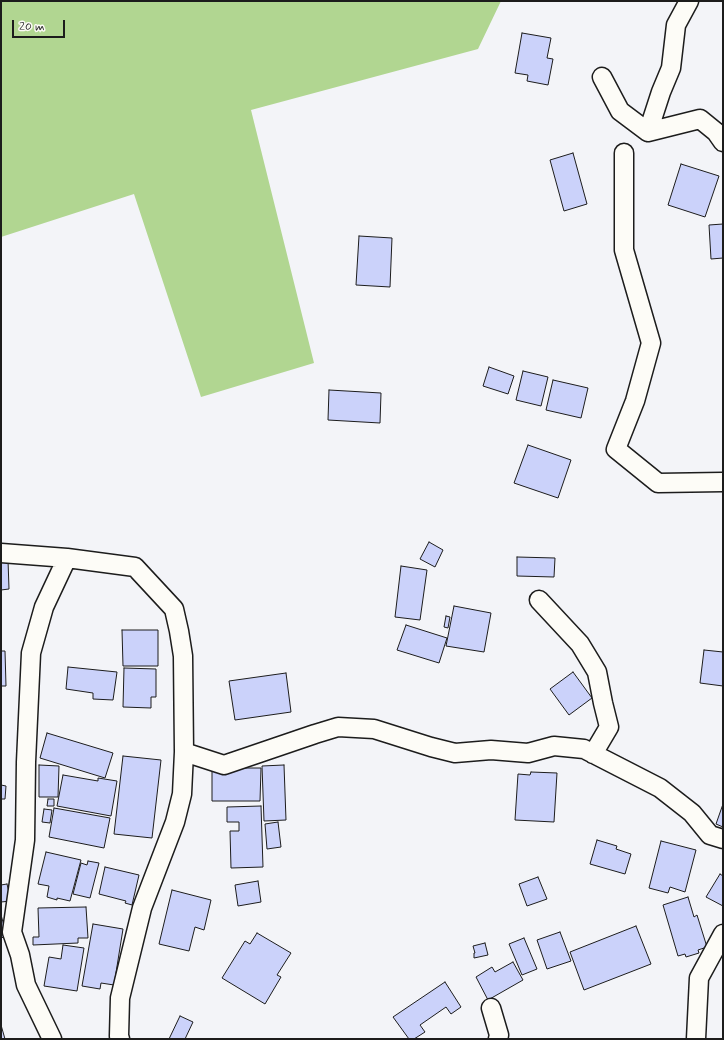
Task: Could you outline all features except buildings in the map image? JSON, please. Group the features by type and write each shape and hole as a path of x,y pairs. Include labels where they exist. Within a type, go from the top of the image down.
{"street":[{"path":"648,132 661,92 671,68 676,25 689,1"},
{"path":"602,77 620,111 648,132"},
{"path":"648,132 700,119 716,132 723,142"},
{"path":"624,153 624,250 651,343 635,402 616,449 658,483 723,482"},
{"path":"1,553 67,558 135,567 174,609 180,631 183,656 184,752 182,794 175,822 142,908 120,998 120,1039"},
{"path":"52,1039 26,985 20,955 12,932 25,840 26,762 31,653 44,607 67,558"},
{"path":"539,600 580,644 597,672 609,727 593,754"},
{"path":"184,752 224,765 338,727 374,729 430,748 455,753 491,750 528,753 554,746 584,749 660,788 692,813 710,835 723,839"},
{"path":"696,1039 699,978 723,934"},
{"path":"491,1008 499,1035 498,1039"}],"green space":[{"path":"1,1 501,1 478,49 251,110 314,363 201,397 134,194 1,237"}]}
